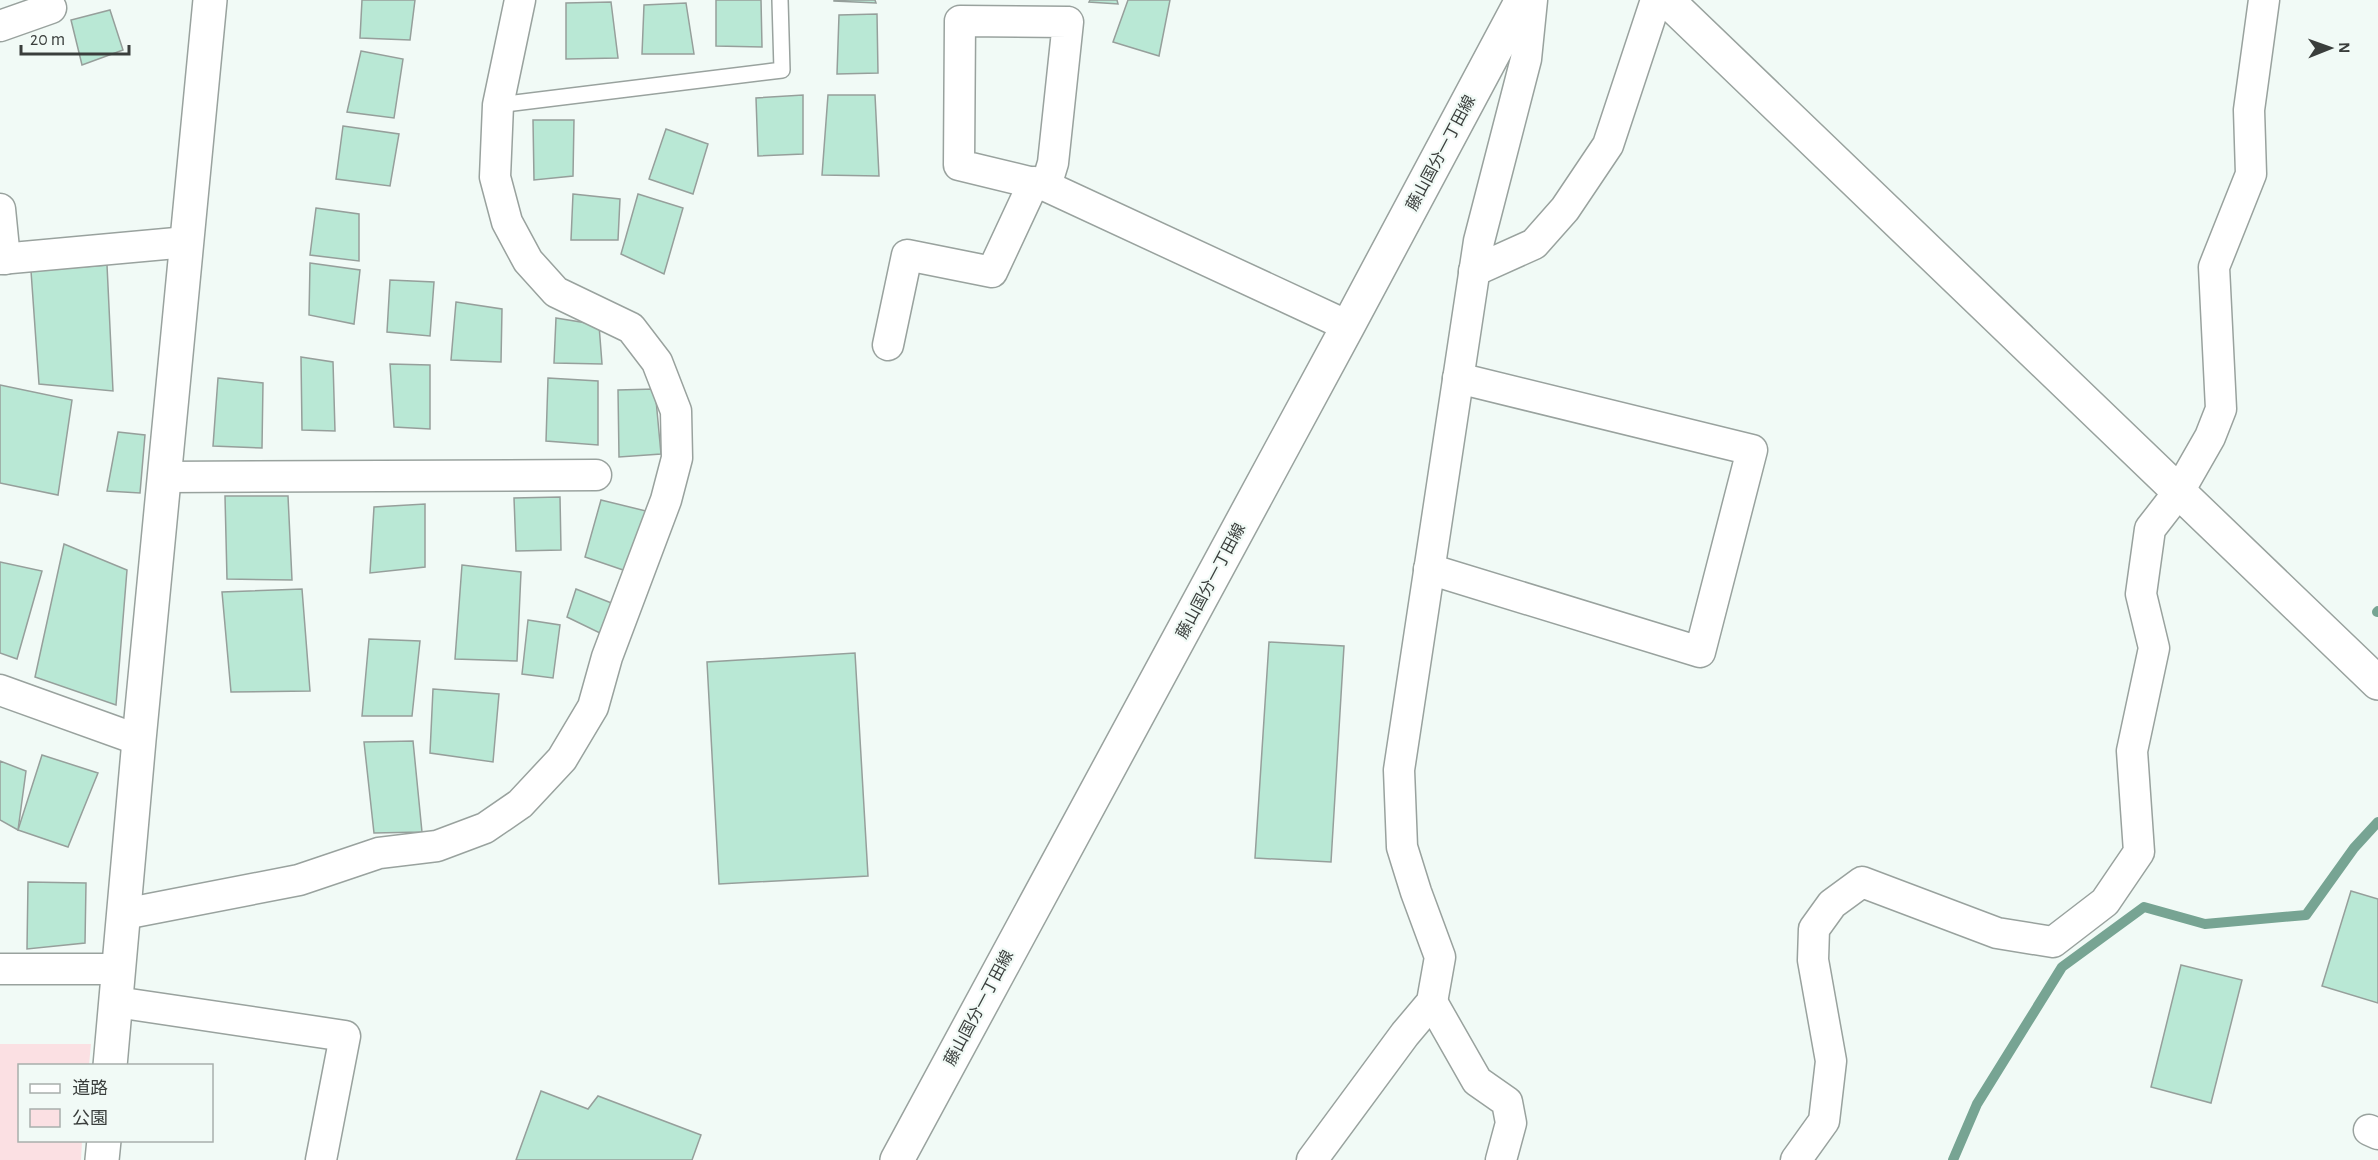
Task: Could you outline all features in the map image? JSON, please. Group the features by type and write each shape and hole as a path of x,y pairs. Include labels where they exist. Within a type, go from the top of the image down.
{"street":[{"path":"110,1064 138,740 210,0"},
{"path":"124,914 299,880 379,853 437,846 485,828 520,804 562,759 593,707 607,657 666,500 675,469 677,458 676,411 657,362 631,328 556,292 528,261 507,222 495,177 498,105 520,0"},
{"name":"藤山国分一丁田線","path":"897,1160 1522,0"},
{"path":"1312,1160 1432,1002 1440,957 1402,847 1399,770 1479,241 1526,59 1532,0"},
{"path":"1474,271 1534,244 1565,209 1584,182 1608,145 1656,0"},
{"path":"1666,0 2378,683"},
{"path":"1796,1160 1824,1121 1831,1061 1813,960 1814,929 1832,904 1862,882 1998,933 2053,942 2105,902 2139,852 2132,751 2154,648 2141,594 2150,529 2178,493 2210,437 2221,409 2214,267 2251,174 2249,110 2264,0"},
{"path":"0,26 51,9"},
{"path":"888,345 907,255 992,272 1040,184 1053,163 1068,22 960,21 959,165 1040,184 1348,326"},
{"path":"0,209 2,259 187,242"},
{"path":"1429,569 1700,652 1752,450 1458,378"},
{"path":"165,477 596,475"},
{"path":"0,690 138,740"},
{"path":"0,969 119,969"},
{"path":"116,1002 345,1035 321,1160"},
{"path":"1432,1002 1477,1081 1507,1102 1511,1123 1501,1160"},
{"path":"102,1160 104,1142"}],"lane":[{"path":"498,105 782,70 780,0"}],"green space":[{"path":"0,1044 91,1044 89,1064 18,1064 18,1142 82,1142 81,1160 0,1160"}],"building":[{"path":"362,0 415,0 410,40 360,38"},
{"path":"716,0 761,0 762,47 716,46"},
{"path":"875,0 876,3 834,1"},
{"path":"1090,0 1117,0 1118,4 1089,2"},
{"path":"1128,0 1170,0 1159,56 1113,42"},
{"path":"611,2 618,58 566,59 566,3"},
{"path":"686,3 694,54 642,54 644,5"},
{"path":"110,10 123,50 82,65 71,20"},
{"path":"877,14 878,73 837,74 839,15"},
{"path":"361,51 403,59 394,118 347,112"},
{"path":"803,95 803,154 758,156 756,98"},
{"path":"828,95 875,95 879,176 822,175"},
{"path":"533,120 574,120 573,176 534,180"},
{"path":"343,126 399,134 390,186 336,179"},
{"path":"666,129 708,144 693,194 649,179"},
{"path":"573,194 620,199 618,240 571,240"},
{"path":"638,194 683,208 664,274 621,254"},
{"path":"316,208 359,214 359,261 310,255"},
{"path":"310,263 360,270 354,324 309,315"},
{"path":"107,265 113,391 39,384 31,271"},
{"path":"390,280 434,282 430,336 387,332"},
{"path":"456,302 502,309 501,362 451,360"},
{"path":"556,318 599,325 602,364 554,363"},
{"path":"301,357 333,362 335,431 302,430"},
{"path":"390,364 430,365 430,429 394,427"},
{"path":"218,378 263,383 262,448 213,446"},
{"path":"548,378 598,381 598,445 546,441"},
{"path":"0,385 72,400 58,495 0,483"},
{"path":"655,389 661,454 619,457 618,390"},
{"path":"118,432 145,435 140,493 107,491"},
{"path":"225,496 288,496 292,580 227,579"},
{"path":"560,497 561,550 516,551 514,498"},
{"path":"601,500 650,512 629,572 585,557"},
{"path":"425,504 425,567 370,573 374,507"},
{"path":"64,544 127,570 116,705 35,677"},
{"path":"0,562 42,571 17,659 0,653"},
{"path":"462,565 521,572 517,661 455,659"},
{"path":"302,589 310,691 231,692 222,592"},
{"path":"576,589 614,604 606,636 567,617"},
{"path":"528,620 560,625 553,678 522,674"},
{"path":"369,639 420,641 412,716 362,716"},
{"path":"1269,642 1344,646 1331,862 1255,858"},
{"path":"855,653 868,876 719,884 707,662"},
{"path":"433,689 499,694 493,762 430,753"},
{"path":"413,741 422,832 374,833 364,742"},
{"path":"42,755 98,773 68,847 18,830"},
{"path":"0,761 26,771 18,830 0,820"},
{"path":"28,882 86,883 85,943 27,949"},
{"path":"2351,891 2378,899 2378,1003 2322,986"},
{"path":"2181,965 2242,980 2211,1103 2151,1087"},
{"path":"541,1091 588,1109 598,1096 701,1135 692,1160 516,1160"}],"waterway":[{"path":"1953,1160 1977,1104 2062,967 2144,907 2205,924 2306,915 2354,848 2378,822"}]}
